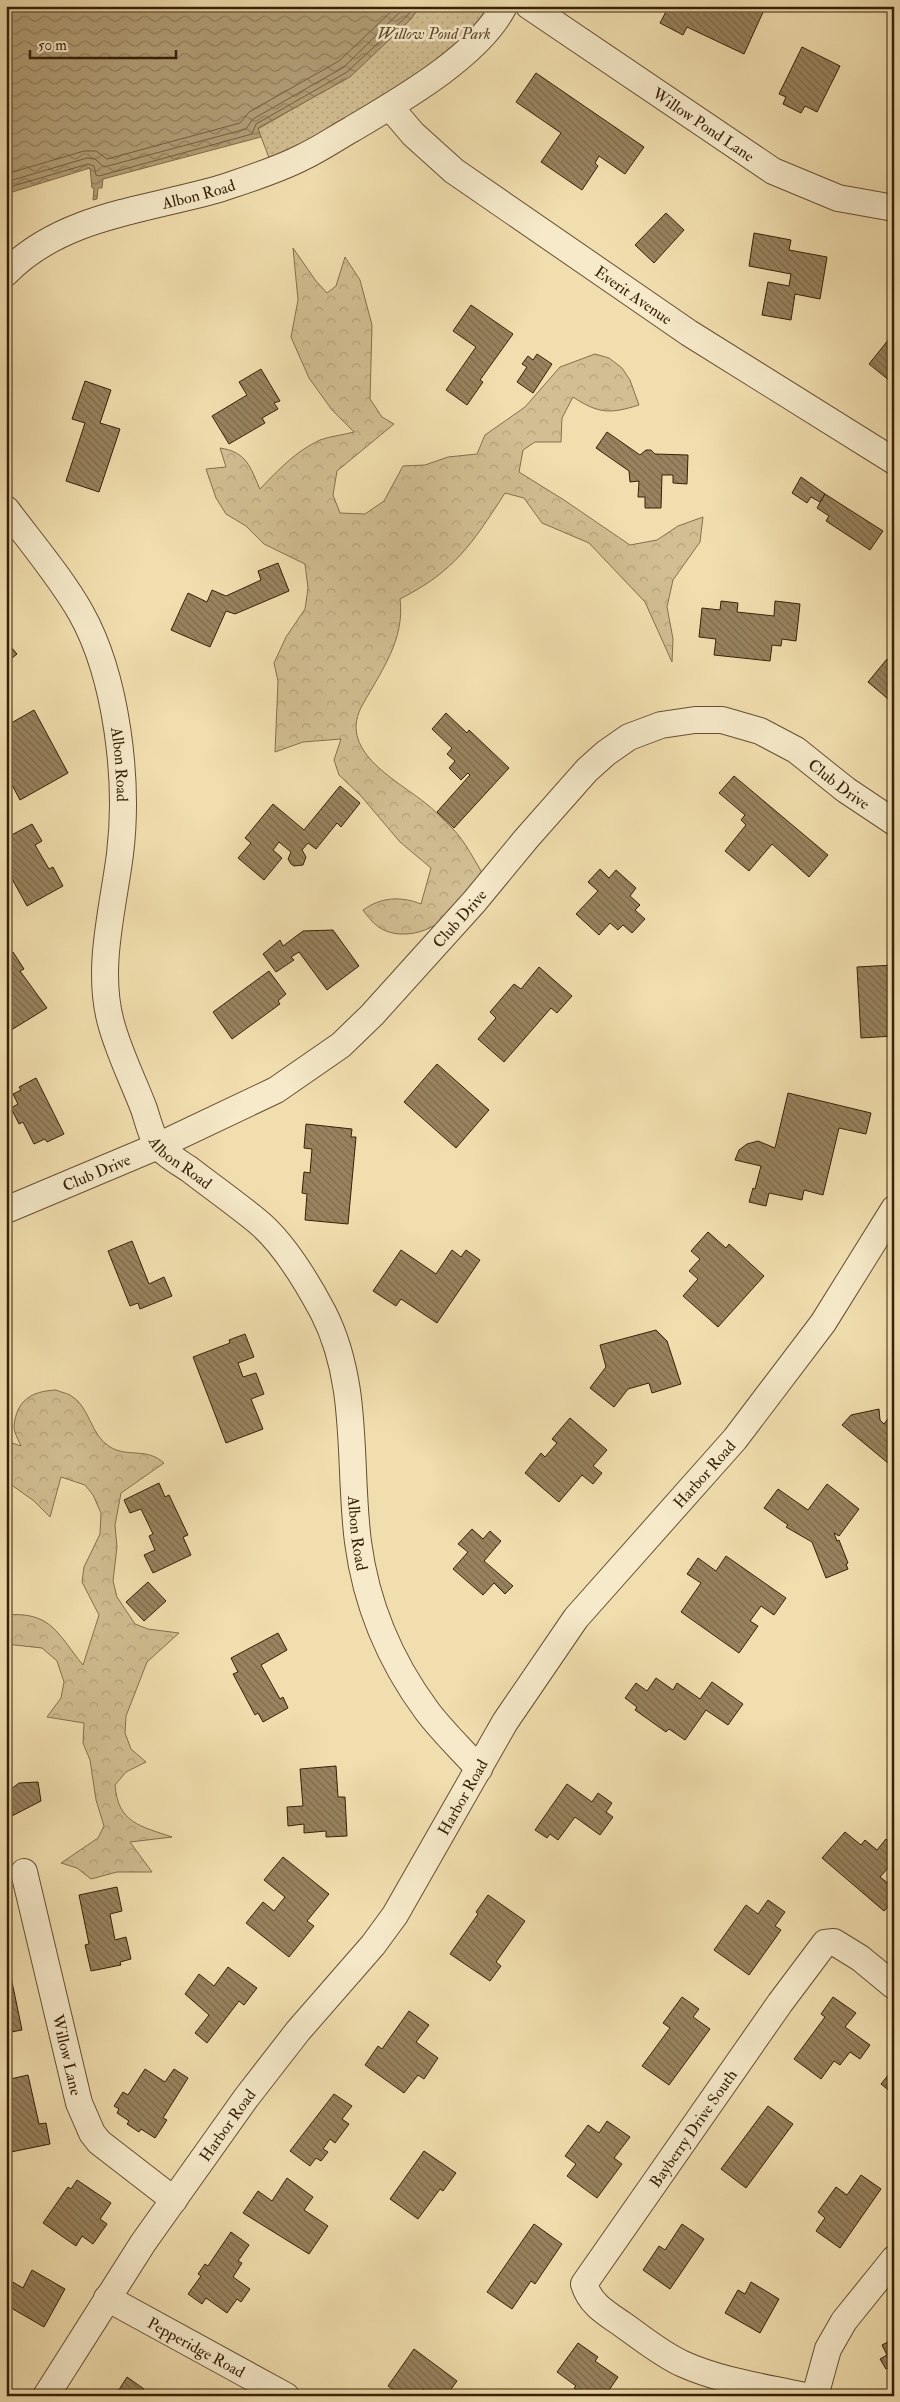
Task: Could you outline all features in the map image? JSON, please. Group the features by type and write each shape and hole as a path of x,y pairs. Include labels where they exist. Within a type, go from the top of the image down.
{"street":[{"name":"Albon Road","path":"6,273 19,259 62,234 96,220 221,188 277,169 304,157 419,88 480,38 498,17 504,6"},
{"name":"Willow Pond Lane","path":"529,6 774,171 838,198 894,208"},
{"name":"Everit Avenue","path":"390,107 413,134 454,171 689,333 894,461"},
{"name":"Albon Road","path":"6,510 80,610 96,642 110,688 118,735 123,809 120,849 106,949 105,980 110,1020 125,1066 158,1146 260,1223 292,1262 324,1314 337,1348 345,1381 354,1449 358,1540 368,1594 388,1645 403,1674 428,1713 479,1769"},
{"name":"Club Drive","path":"6,1210 158,1146 276,1090 341,1045 372,1015 474,902 526,838 587,770 606,753 629,737 661,726 695,720 722,720 760,731 796,750 846,790 894,822"},
{"name":"Harbor Road","path":"46,2396 107,2298 246,2098 298,2031 373,1945 395,1915 505,1722 576,1618 735,1439 823,1323 894,1208"},
{"name":"Willow Lane","path":"24,1872 77,2094 85,2120 92,2133 104,2146 174,2200"},
{"name":"Bayberry Drive South","path":"804,2396 722,2378 683,2364 662,2353 600,2308 588,2297 584,2284 780,2003 825,1944 834,1942 860,1958 894,1986"},
{"path":"815,2396 828,2349 844,2320 894,2259"},
{"name":"Pepperidge Road","path":"107,2298 286,2396"}],"green space":[{"name":"Willow Pond Park","path":"420,6 493,6 424,78 271,163 258,129 350,76 411,19"},
{"path":"293,248 316,281 327,293 336,286 345,257 360,280 372,325 370,399 382,417 394,424 337,471 333,495 340,513 365,514 384,501 403,466 425,465 448,457 477,454 485,435 525,407 560,367 595,354 609,358 622,368 630,380 639,405 620,410 605,411 590,407 573,397 562,418 561,442 535,442 523,450 519,472 630,545 657,540 678,526 703,517 700,542 673,580 667,607 673,639 672,662 645,602 589,543 542,523 524,498 505,493 461,555 435,578 400,599 401,614 396,641 391,654 363,704 357,720 357,735 363,749 372,762 428,805 457,834 486,879 448,916 426,930 414,933 400,934 383,930 370,920 363,910 377,902 391,899 414,901 421,904 431,868 400,842 361,796 339,775 334,760 341,739 303,742 275,752 278,681 274,663 286,637 305,609 308,588 305,564 264,544 246,526 226,514 216,498 206,469 226,467 220,448 229,450 242,457 250,467 260,489 288,462 311,444 354,432 332,410 309,378 291,337 298,300"},
{"path":"56,1390 70,1395 77,1400 98,1435 110,1447 124,1452 151,1455 164,1463 121,1493 115,1525 117,1547 113,1581 117,1597 135,1624 148,1629 179,1633 147,1662 126,1716 125,1733 131,1749 146,1762 126,1772 115,1785 117,1798 126,1815 141,1826 172,1837 130,1842 152,1872 117,1872 91,1879 77,1868 61,1863 98,1838 104,1826 96,1800 90,1760 83,1743 84,1723 47,1717 61,1698 64,1682 57,1661 42,1648 6,1644 6,1615 34,1617 52,1627 83,1665 99,1615 82,1582 84,1567 100,1534 101,1513 93,1495 85,1485 61,1477 50,1517 34,1501 6,1481 6,1441 21,1446 14,1427 18,1410 33,1395"}],"water":[{"path":"6,6 420,6 411,19 350,77 258,128 261,137 103,179 102,188 98,188 97,199 93,200 94,188 92,188 90,168 6,194"}],"building":[{"path":"669,6 756,6 764,10 744,54 687,27 683,35 660,23"},
{"path":"867,6 890,6 869,12"},
{"path":"802,47 840,66 817,112 805,106 801,113 783,104 786,97 779,94"},
{"path":"536,73 644,147 625,174 599,156 595,163 598,166 582,190 541,162 561,133 516,102"},
{"path":"666,213 684,230 654,263 635,245"},
{"path":"754,233 791,240 789,250 827,257 820,299 795,294 791,320 762,315 768,282 789,286 791,274 749,266"},
{"path":"471,305 513,334 480,380 483,382 467,405 446,390 476,347 453,331"},
{"path":"893,334 894,376 890,381 869,364"},
{"path":"537,354 552,364 533,393 517,382 527,367 522,364 528,356 533,360"},
{"path":"261,369 280,401 274,403 278,409 262,418 265,423 229,444 212,416 247,395 239,382"},
{"path":"85,381 111,390 100,423 120,429 99,492 66,481 85,423 72,419"},
{"path":"607,432 640,455 646,450 651,450 655,454 688,455 687,484 673,483 673,475 662,475 661,508 645,508 645,497 638,497 639,481 630,482 629,471 596,448"},
{"path":"801,477 825,494 820,502 811,497 807,503 792,493"},
{"path":"825,494 883,531 870,550 826,521 829,516 817,508"},
{"path":"278,563 289,591 235,614 226,611 210,647 171,630 188,593 207,602 212,590 226,596 261,580 258,571"},
{"path":"721,601 738,603 737,612 774,616 775,601 800,604 796,641 782,639 781,646 772,645 770,661 714,655 716,639 699,637 702,608 720,610"},
{"path":"6,641 17,654 6,663"},
{"path":"887,659 894,665 894,704 868,682"},
{"path":"34,710 68,773 20,800 12,785 8,787 6,784 6,726"},
{"path":"446,713 467,733 469,730 509,768 454,828 437,812 470,775 468,773 461,780 449,768 455,761 447,754 452,748 432,729"},
{"path":"734,776 828,855 809,877 772,844 749,871 725,851 746,825 741,820 745,815 719,793"},
{"path":"340,786 360,803 341,827 337,823 316,849 308,843 302,850 306,857 303,865 294,866 291,864 288,859 291,852 279,842 273,850 282,858 264,880 238,858 251,843 245,838 273,804 304,830"},
{"path":"32,824 42,841 35,845 49,869 53,867 63,886 27,906 6,868 8,860 6,838"},
{"path":"600,869 609,878 616,870 636,888 630,896 640,905 635,910 645,919 632,933 623,925 618,930 610,923 599,935 576,914 598,891 588,882"},
{"path":"333,930 359,966 327,990 299,952 291,957 294,960 276,972 263,954 280,940 283,946 303,931"},
{"path":"13,952 24,969 20,971 47,1008 8,1032 6,957"},
{"path":"894,965 894,1036 861,1038 857,967"},
{"path":"539,967 572,996 557,1013 551,1008 504,1062 478,1039 496,1018 490,1012 514,984 521,989"},
{"path":"269,971 286,994 278,1001 280,1004 232,1039 213,1012"},
{"path":"437,1064 489,1110 456,1148 404,1102"},
{"path":"36,1078 64,1134 47,1142 45,1139 34,1144 23,1122 19,1124 11,1108 18,1104 13,1094 21,1090 19,1087"},
{"path":"788,1093 871,1113 866,1134 839,1128 823,1195 804,1190 802,1200 769,1193 766,1206 749,1202 753,1188 755,1189 761,1166 735,1160 739,1150 747,1144 758,1141 775,1148"},
{"path":"306,1124 352,1129 351,1137 356,1137 348,1224 305,1220 307,1194 302,1193 304,1172 310,1173 312,1149 304,1148"},
{"path":"708,1232 726,1248 729,1244 764,1276 718,1327 683,1296 698,1279 689,1271 700,1259 691,1251"},
{"path":"132,1241 149,1284 164,1277 172,1296 140,1309 138,1303 130,1306 108,1251"},
{"path":"401,1250 436,1274 452,1250 461,1257 466,1250 480,1260 437,1323 401,1299 396,1306 373,1291"},
{"path":"656,1330 667,1341 681,1384 652,1393 649,1383 628,1389 614,1407 590,1388 606,1367 600,1345"},
{"path":"245,1334 254,1357 238,1363 243,1377 256,1373 264,1394 251,1399 263,1429 226,1443 193,1357 230,1343 229,1340"},
{"path":"879,1409 880,1420 884,1424 894,1411 894,1468 842,1425 851,1415"},
{"path":"570,1418 607,1450 593,1466 602,1473 593,1484 582,1475 559,1502 525,1473 541,1453 545,1457 557,1443 552,1439"},
{"path":"159,1483 165,1497 169,1495 188,1535 183,1537 191,1555 153,1573 144,1555 155,1550 149,1536 153,1534 141,1509 130,1513 124,1500"},
{"path":"827,1484 859,1509 839,1536 834,1533 837,1541 839,1540 848,1563 846,1564 848,1569 826,1578 812,1542 786,1527 788,1525 764,1508 778,1489 808,1510"},
{"path":"472,1529 483,1539 490,1531 501,1541 484,1561 513,1586 505,1594 494,1583 483,1595 453,1569 468,1552 458,1544"},
{"path":"726,1556 786,1598 774,1615 761,1606 750,1621 758,1626 739,1653 681,1612 701,1583 687,1574 698,1558 716,1571"},
{"path":"148,1582 166,1601 144,1621 126,1602"},
{"path":"278,1633 287,1650 261,1665 280,1699 283,1697 288,1708 263,1722 258,1713 255,1715 233,1674 238,1672 231,1658"},
{"path":"656,1678 673,1690 677,1683 700,1699 712,1682 743,1704 728,1725 706,1710 685,1740 669,1729 666,1732 635,1710 637,1707 625,1698 636,1683 647,1691"},
{"path":"336,1766 338,1797 345,1797 347,1836 326,1837 326,1831 304,1833 304,1824 288,1826 287,1807 303,1806 300,1769"},
{"path":"38,1782 41,1801 6,1819 6,1793 19,1783"},
{"path":"567,1784 592,1802 598,1793 612,1803 606,1812 613,1817 600,1835 575,1817 558,1840 550,1834 547,1838 535,1830"},
{"path":"845,1832 861,1845 865,1840 877,1850 886,1839 894,1846 894,1861 880,1877 894,1888 894,1900 884,1911 822,1858"},
{"path":"283,1857 329,1894 307,1921 314,1926 289,1957 246,1923 263,1902 274,1911 285,1897 264,1880"},
{"path":"117,1887 122,1911 110,1914 115,1940 126,1937 131,1959 120,1962 121,1965 91,1971 85,1945 89,1944 79,1895"},
{"path":"488,1895 525,1921 496,1962 501,1966 490,1981 450,1954 478,1914 476,1912"},
{"path":"768,1900 785,1912 775,1926 781,1930 749,1975 714,1950 746,1905 758,1914"},
{"path":"6,1953 22,2030 6,2033"},
{"path":"228,1967 257,1988 244,2005 239,2001 207,2043 195,2033 209,2015 185,1994 199,1974 214,1986"},
{"path":"682,1997 699,2009 693,2017 710,2029 669,2085 642,2066 670,2028 663,2023"},
{"path":"833,1997 856,2013 845,2027 870,2045 860,2059 850,2052 840,2065 834,2061 821,2079 794,2059 825,2017 821,2014"},
{"path":"409,2011 429,2025 416,2042 438,2058 424,2079 418,2075 404,2093 365,2065 378,2046 382,2049"},
{"path":"894,2068 894,2090 892,2093 881,2084"},
{"path":"145,2069 165,2082 174,2069 188,2078 163,2118 167,2120 155,2138 141,2129 139,2132 127,2124 129,2121 117,2113 119,2109 114,2106 123,2092 128,2095"},
{"path":"28,2075 39,2124 46,2123 50,2144 11,2152 6,2131 6,2080"},
{"path":"334,2094 352,2106 342,2119 349,2124 335,2143 330,2139 323,2149 328,2152 321,2161 316,2158 310,2166 290,2151"},
{"path":"768,2106 793,2124 746,2188 721,2169"},
{"path":"607,2121 630,2137 614,2158 622,2164 597,2198 567,2176 576,2164 565,2156 588,2125 599,2133"},
{"path":"424,2151 456,2173 443,2191 440,2189 418,2219 390,2199"},
{"path":"861,2175 881,2189 840,2248 816,2231 825,2218 818,2212 836,2187 847,2195"},
{"path":"287,2178 313,2197 304,2210 328,2226 309,2254 243,2213 258,2191 272,2201"},
{"path":"77,2180 111,2203 100,2219 107,2224 93,2244 82,2236 76,2246 43,2223 68,2187 71,2189"},
{"path":"534,2224 562,2244 535,2284 531,2281 512,2309 487,2292"},
{"path":"682,2224 704,2239 670,2289 643,2270 659,2246 665,2250"},
{"path":"231,2232 249,2245 238,2261 242,2263 233,2277 250,2289 241,2302 237,2299 227,2313 206,2298 202,2304 188,2294 201,2276 198,2274 205,2264 208,2266"},
{"path":"32,2270 65,2289 44,2327 6,2305 6,2286 9,2280 23,2288"},
{"path":"751,2282 779,2299 760,2333 725,2313 738,2290 745,2294"},
{"path":"894,2339 894,2365 886,2369 880,2359 887,2355 882,2345"},
{"path":"578,2343 598,2357 595,2361 618,2377 605,2396 585,2396 574,2388 576,2386 557,2372"},
{"path":"414,2349 457,2381 446,2396 432,2396 423,2389 417,2396 401,2396 388,2386"},
{"path":"127,2377 144,2389 139,2396 115,2396"}]}
